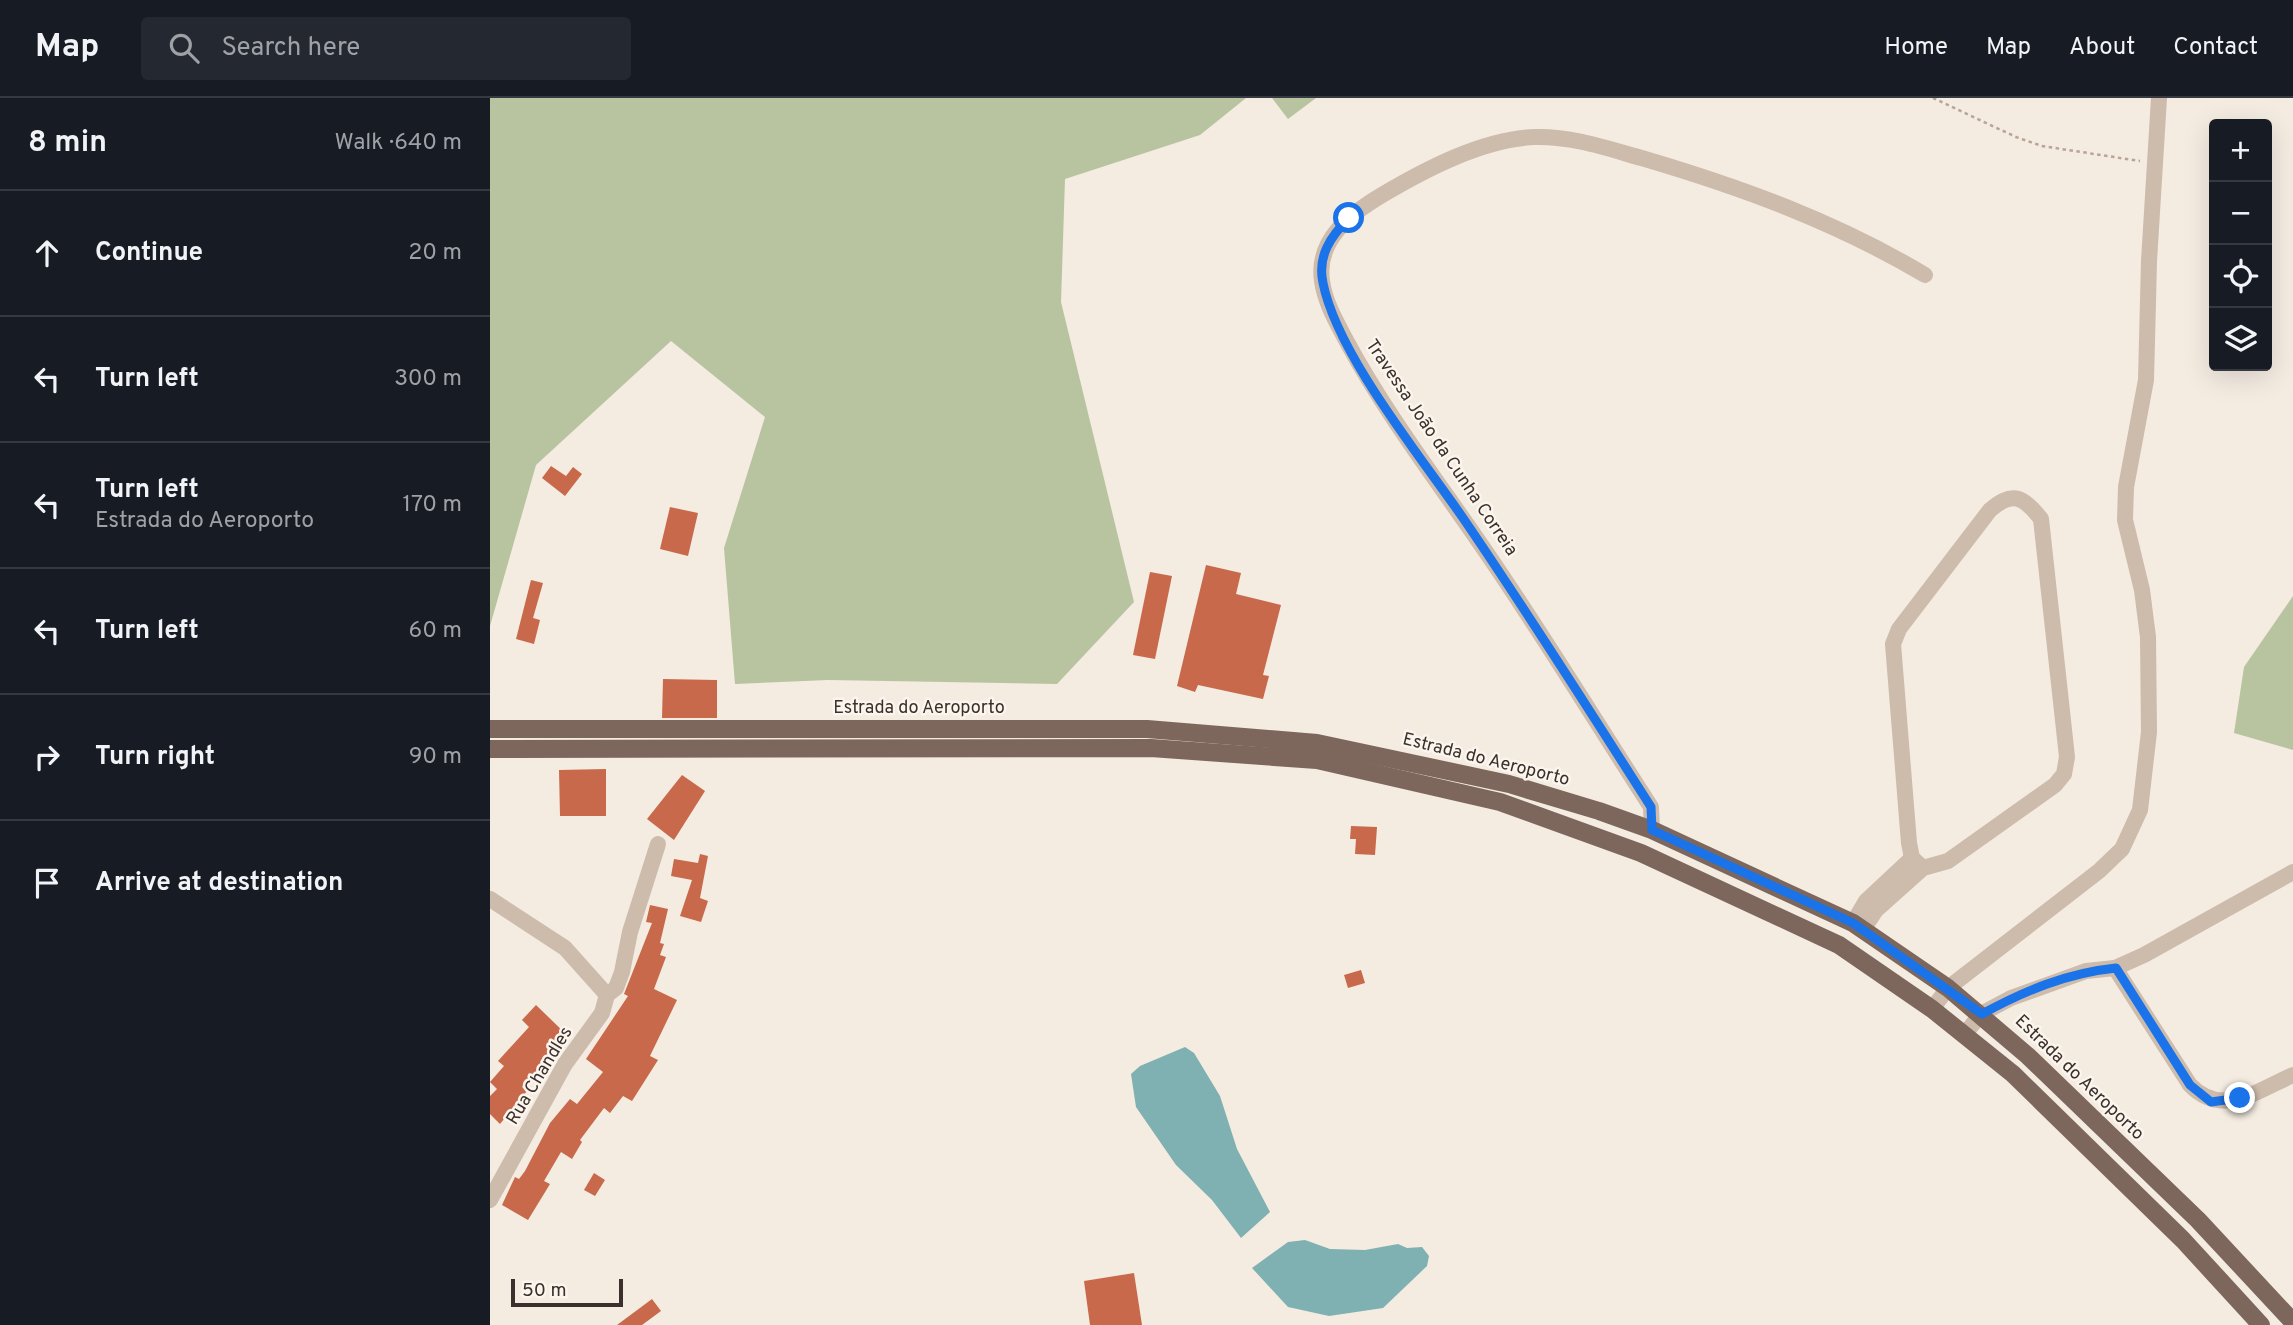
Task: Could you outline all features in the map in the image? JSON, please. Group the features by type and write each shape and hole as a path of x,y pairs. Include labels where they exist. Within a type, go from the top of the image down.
{"main road":[{"name":"Estrada do Aeroporto","path":"490,729 1147,729 1317,743 1509,784 1652,830 1858,927 1982,1014 2199,1220 2293,1322"},
{"path":"490,749 1151,748 1317,760 1500,802 1619,844 1839,945 1932,1009 2014,1074 2183,1240 2261,1325"}],"street":[{"path":"1932,1009 1948,988 2099,871 2122,849 2140,810 2149,732 2148,637 2141,590 2125,520 2126,487 2146,380 2153,163 2159,98"},
{"name":"Travessa João da Cunha Correia","path":"1652,830 1651,807 1504,578 1359,364 1329,305 1322,281 1322,260 1327,245 1349,218 1412,179 1493,144 1536,137 1582,141 1725,182 1858,236 1925,275"},
{"path":"1858,927 1876,911 1918,863 1948,861 2056,785 2064,774 2067,757 2041,520 2031,506 2017,498 2004,498 1990,510 1899,629 1894,644 1918,863"},
{"name":"Rua Chandles","path":"490,1200 565,1064 603,1013 607,995 616,988 630,932 659,844"},
{"path":"1964,1035 1982,1014 2034,988 2086,971 2116,968 2293,872"},
{"path":"490,899 565,948 607,995"},
{"path":"2116,968 2190,1085 2201,1097 2211,1102 2222,1102 2293,1075"}],"path":[{"path":"1933,98 2016,137 2042,146 2153,163"}],"green space":[{"path":"490,98 1246,98 1200,135 1065,179 1061,302 1134,602 1057,684 828,680 735,684 724,548 765,417 671,341 536,465 490,626"},
{"path":"1272,98 1316,98 1288,119"},
{"path":"2293,596 2293,750 2234,733 2244,667"}],"water":[{"path":"1185,1047 1194,1053 1220,1096 1237,1149 1270,1212 1241,1238 1212,1200 1176,1165 1136,1107 1131,1074 1140,1066"},
{"path":"1305,1240 1330,1249 1365,1250 1398,1244 1407,1248 1422,1247 1429,1256 1427,1266 1383,1308 1329,1316 1288,1307 1252,1268 1288,1242"}],"building":[{"path":"551,466 566,476 573,467 582,474 565,496 542,478"},
{"path":"670,507 698,513 688,556 660,549"},
{"path":"1206,565 1241,573 1236,594 1281,605 1263,675 1269,676 1263,699 1198,685 1195,692 1177,686"},
{"path":"1150,572 1172,576 1155,659 1133,655"},
{"path":"531,580 543,583 533,618 540,620 534,644 516,639"},
{"path":"663,679 717,680 717,718 662,718"},
{"path":"606,769 606,816 560,816 559,770"},
{"path":"682,775 705,791 674,840 647,819"},
{"path":"1351,826 1377,827 1375,855 1355,854 1356,839 1350,839"},
{"path":"700,854 708,856 700,898 708,901 701,922 680,916 692,880 671,876 674,859 698,863"},
{"path":"650,905 668,909 660,943 664,944 660,955 666,957 654,989 677,1000 650,1056 658,1060 632,1101 623,1096 610,1113 604,1108 580,1140 582,1142 572,1159 561,1152 544,1181 550,1184 528,1220 502,1205 515,1177 519,1179 525,1171 550,1123 570,1099 577,1104 603,1072 586,1059 628,996 624,994 652,923 646,922"},
{"path":"1361,970 1365,983 1348,988 1344,975"},
{"path":"536,1005 568,1036 553,1052 557,1056 549,1065 545,1062 522,1087 527,1091 500,1124 490,1114 490,1096 497,1089 490,1082 504,1066 498,1061 529,1027 522,1020"},
{"path":"594,1173 605,1180 595,1196 584,1190"},
{"path":"1134,1273 1142,1325 1090,1325 1084,1281"},
{"path":"652,1299 661,1311 642,1325 617,1325"}],"route":[{"path":"1349,218 1335,232 1322,260 1322,281 1339,326 1359,364 1400,428 1504,578 1651,807 1652,830 1853,923 1982,1014 2034,988 2086,971 2116,968 2172,1058 2201,1097 2211,1102 2240,1098"}]}
